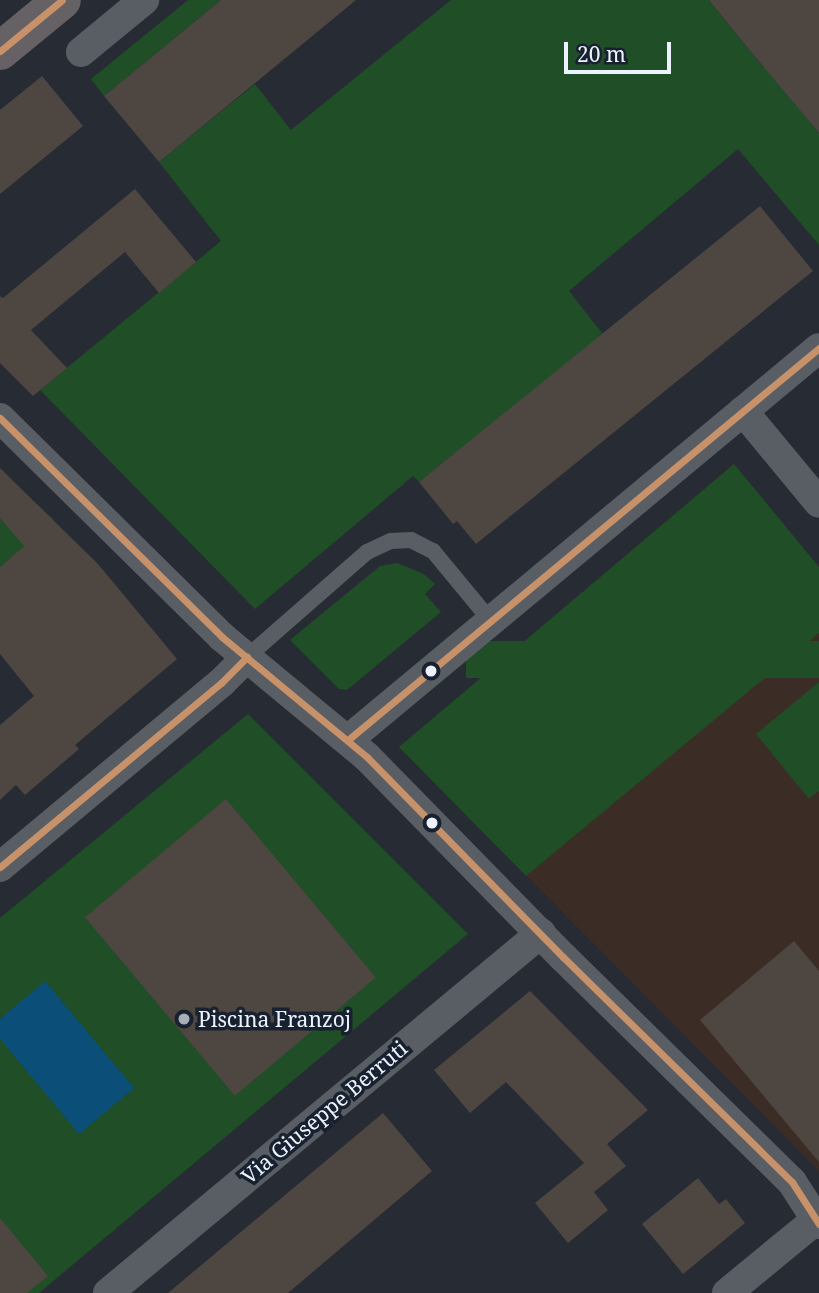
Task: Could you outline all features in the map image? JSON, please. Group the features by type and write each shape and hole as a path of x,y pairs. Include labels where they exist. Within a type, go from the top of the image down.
{"main road":[{"path":"0,51 62,0"}],"street":[{"path":"81,52 144,0"},
{"path":"349,739 819,348"},
{"path":"743,411 819,503"},
{"path":"0,418 222,637 349,739 792,1182 818,1222 727,1293"},
{"path":"0,867 221,683 247,657"},
{"name":"Via Giuseppe Berruti","path":"107,1293 541,933"}],"lane":[{"path":"247,657 367,552 391,541 411,540 433,551 490,620"}],"shaded area":[{"path":"734,464 819,567 819,1171 399,747"}],"green space":[{"path":"188,0 221,0 104,96 91,79"},
{"path":"451,0 709,0 763,67 819,20 777,82 819,133 819,245 738,149 569,291 602,333 595,341 419,482 413,476 255,609 40,390 221,241 159,162 255,84 291,130"},
{"path":"734,464 819,567 819,633 526,876 399,747"},
{"path":"38,505 54,520 0,567 0,518 10,529"},
{"path":"397,563 424,574 435,584 425,594 441,612 347,690 339,689 290,640 380,566"},
{"path":"466,641 819,641 819,678 466,678"},
{"path":"819,682 819,791 809,799 756,734"},
{"name":"Piscina Franzoj","path":"248,714 468,934 39,1293 0,1293 0,918"}],"water":[{"path":"45,981 134,1088 79,1134 0,1039 0,1019"}],"building":[{"path":"221,0 356,0 159,162 104,96"},
{"path":"709,0 819,0 819,133 751,52"},
{"path":"42,76 83,126 0,194 0,110"},
{"path":"135,189 196,262 159,293 125,252 31,330 67,368 33,396 0,363 0,296 3,298"},
{"path":"760,206 813,271 476,544 457,521 453,524 419,482"},
{"path":"0,468 98,564 177,659 75,745 79,749 25,795 16,785 0,800 0,725 34,696 0,654 0,567 24,546 0,518"},
{"path":"226,799 376,977 235,1096 85,917"},
{"path":"794,941 819,971 819,1162 700,1020"},
{"path":"530,991 648,1110 607,1144 626,1166 594,1192 608,1210 568,1243 535,1203 584,1163 506,1082 470,1113 434,1070"},
{"path":"383,1113 432,1171 288,1293 168,1293"},
{"path":"698,1178 719,1204 726,1199 745,1223 683,1274 642,1224"},
{"path":"0,1218 48,1276 27,1293 0,1293"}],"transit line":[{"path":"0,51 62,0"},
{"path":"349,739 819,348"},
{"path":"0,418 222,637 367,757 563,957 792,1182 819,1224"},
{"path":"0,867 221,683 247,657"}],"place":[{"name":"Piscina Franzoj","path":"184,1019"}]}
